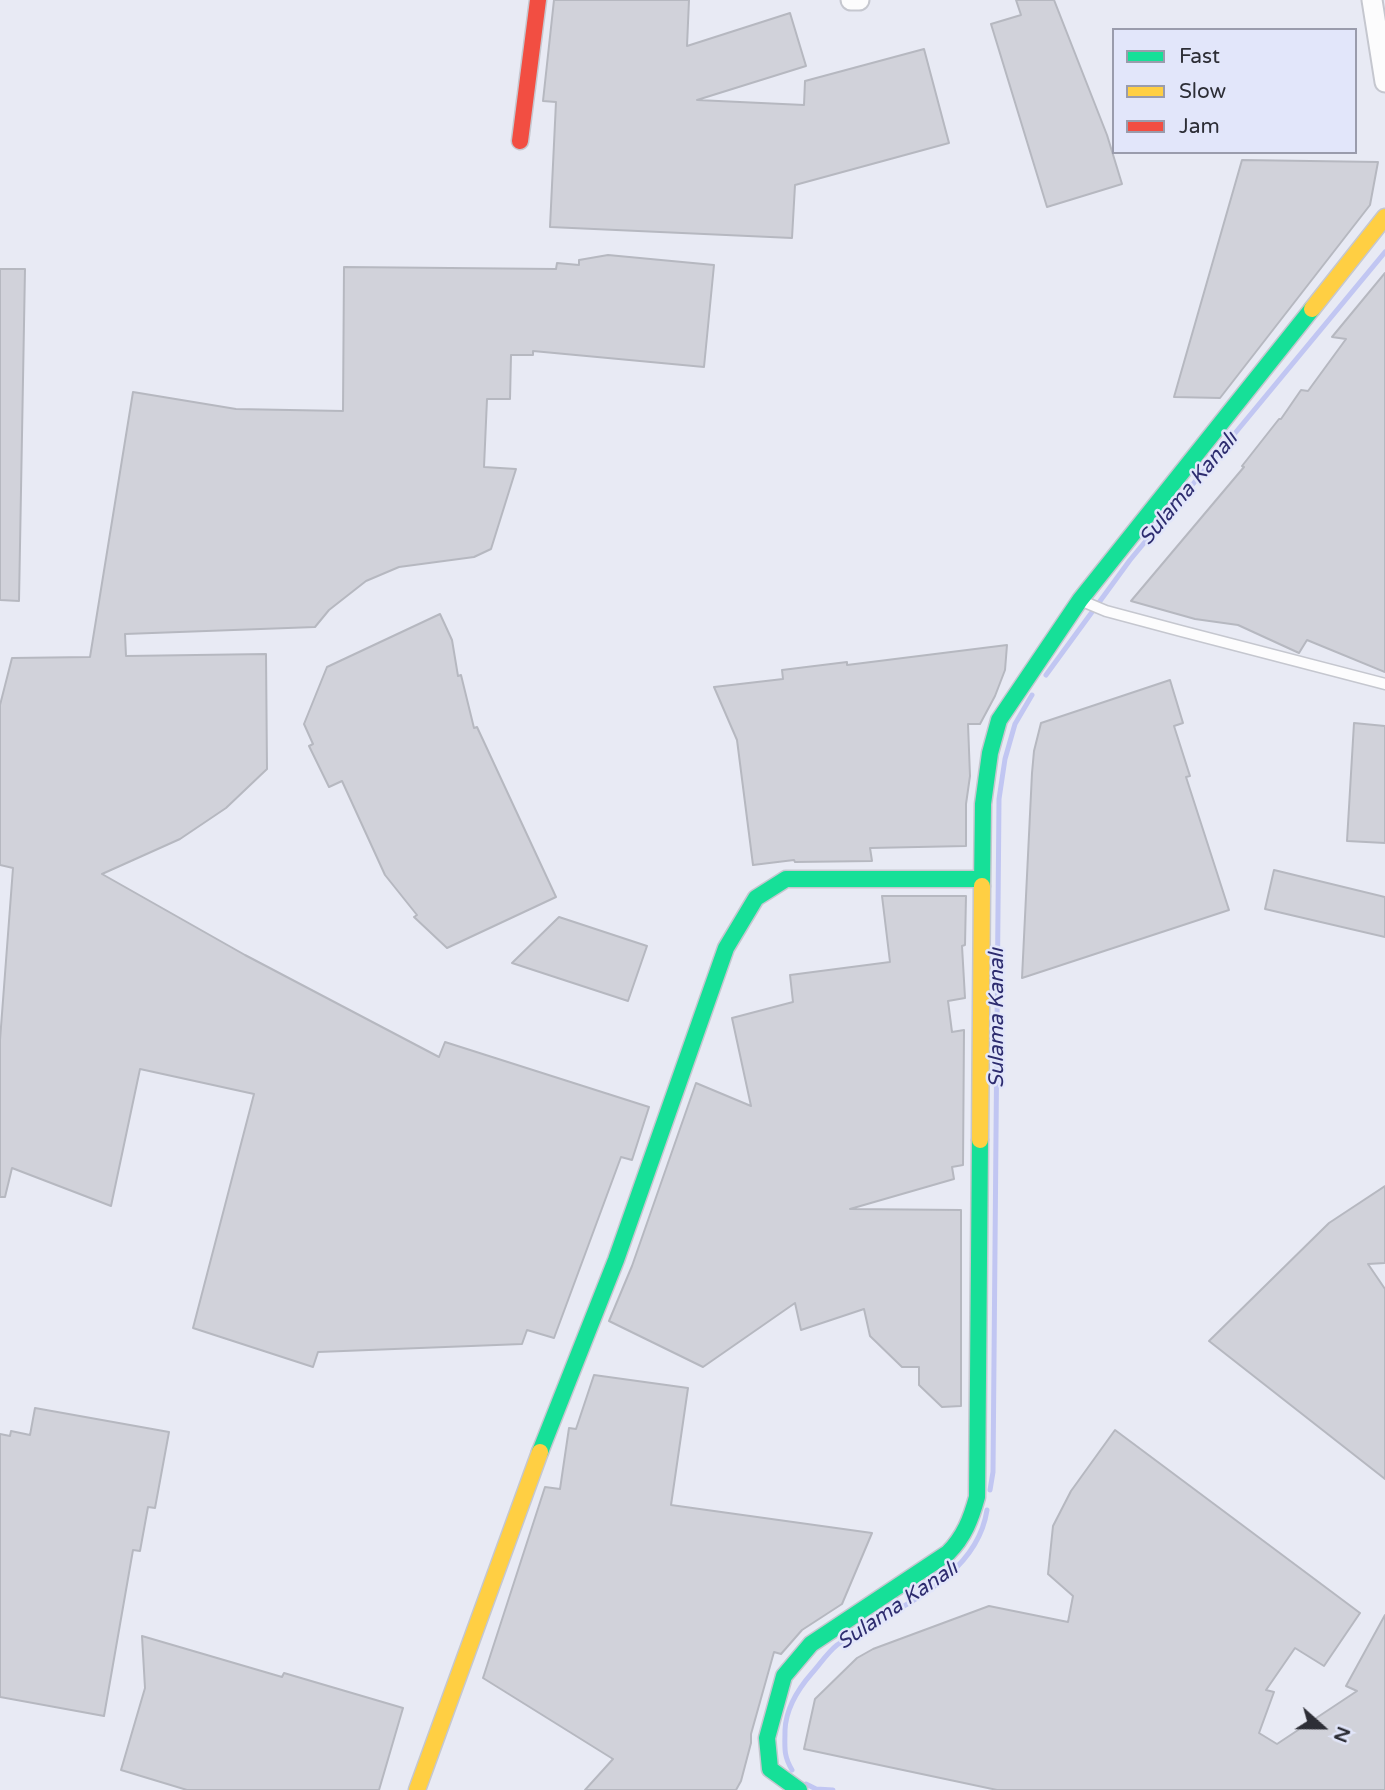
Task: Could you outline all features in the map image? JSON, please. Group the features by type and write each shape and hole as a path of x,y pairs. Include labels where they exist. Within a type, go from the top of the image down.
{"street":[{"path":"520,141 536,37 538,0"},
{"path":"851,0 859,0"},
{"path":"1372,0 1385,82"},
{"path":"799,1790 770,1769 767,1738 784,1676 811,1644 940,1560 957,1546 968,1528 977,1497 983,804 990,753 999,720 1080,600 1371,238 1385,217"},
{"path":"417,1790 560,1398 616,1260 726,948 755,898 786,879 981,879"}],"lane":[{"path":"1080,600 1106,611 1385,684"}],"building":[{"path":"554,0 689,0 687,46 790,13 806,66 697,100 804,105 805,81 924,49 949,143 795,185 792,238 550,227 556,102 543,101"},
{"path":"1016,0 1054,0 1107,135 1122,184 1047,207 991,24 1021,15"},
{"path":"1242,160 1378,162 1370,205 1220,398 1174,397"},
{"path":"608,255 714,265 704,367 533,351 533,355 511,355 510,399 487,399 484,467 516,469 491,549 474,557 399,567 366,581 329,610 315,627 125,634 126,656 266,654 267,769 226,808 180,839 102,874 245,955 439,1057 445,1042 649,1107 632,1160 621,1157 554,1338 527,1330 522,1344 318,1352 313,1367 193,1328 254,1094 140,1069 111,1206 12,1168 5,1197 0,1197 0,1040 13,868 0,865 0,705 12,658 90,657 133,392 236,409 343,411 344,267 556,269 557,263 579,265 579,260"},
{"path":"0,269 25,269 19,601 0,600"},
{"path":"1385,273 1385,672 1307,640 1299,653 1238,625 1195,619 1131,601 1244,467 1242,466 1301,390 1308,391 1346,339 1332,337"},
{"path":"440,614 452,640 458,676 461,675 474,728 477,727 556,897 447,948 414,917 417,915 385,875 342,781 329,787 309,746 313,744 304,724 327,667"},
{"path":"1007,645 1005,670 995,696 980,724 968,724 970,776 966,804 966,846 870,848 872,861 794,860 753,865 737,740 714,687 783,679 782,670 847,662 847,665"},
{"path":"1170,680 1183,723 1174,726 1190,776 1186,777 1229,910 1022,978 1032,773 1041,723"},
{"path":"1354,723 1385,726 1385,843 1347,841"},
{"path":"1274,870 1385,897 1385,937 1265,909"},
{"path":"882,896 966,896 965,945 962,946 965,998 948,1001 952,1032 964,1030 963,1165 952,1167 954,1179 850,1209 961,1210 961,1406 942,1407 919,1385 919,1367 902,1367 870,1336 864,1309 801,1330 795,1303 703,1367 609,1321 632,1266 696,1083 751,1106 732,1018 793,1002 790,975 890,962"},
{"path":"559,917 647,946 628,1001 512,963"},
{"path":"1385,1186 1385,1263 1368,1264 1385,1289 1385,1479 1209,1341 1329,1223"},
{"path":"594,1375 688,1388 671,1505 872,1533 842,1604 802,1630 781,1654 774,1652 741,1781 736,1790 585,1790 613,1759 483,1678 545,1487 560,1489 569,1428 576,1429"},
{"path":"35,1408 169,1432 155,1508 148,1507 140,1551 133,1550 104,1716 0,1697 0,1434 10,1436 11,1431 30,1435"},
{"path":"1115,1430 1360,1613 1324,1666 1295,1648 1266,1690 1274,1692 1259,1733 1277,1744 1357,1691 1346,1686 1385,1615 1385,1790 997,1790 804,1749 815,1699 857,1658 873,1649 989,1606 1068,1622 1073,1596 1048,1574 1053,1526 1071,1491"},
{"path":"142,1636 282,1677 284,1673 403,1708 379,1790 187,1790 121,1770 145,1688"}],"waterway":[{"name":"Sulama Kanalı","path":"1046,675 1130,560 1385,252"},
{"name":"Sulama Kanalı","path":"990,1490 993,1472 999,799 1005,759 1015,724 1032,695"},
{"name":"Sulama Kanalı","path":"792,1770 785,1751 785,1730 790,1707 802,1686 837,1645 928,1591 949,1575 980,1535 987,1510"},
{"name":"Sulama Kanalı","path":"806,1784 816,1789 833,1790"}],"traffic: fast":[{"path":"982,886 983,804 990,753 999,720 1080,600 1312,309"},
{"path":"540,1452 616,1260 726,948 756,898 786,879 981,879"},
{"path":"799,1790 770,1769 767,1738 784,1676 811,1644 948,1553 966,1527 977,1497 980,1140"}],"traffic: slow":[{"path":"1312,309 1385,217"},
{"path":"980,1140 982,886"},
{"path":"417,1790 540,1452"}],"traffic: jam":[{"path":"520,141 538,0"}]}
